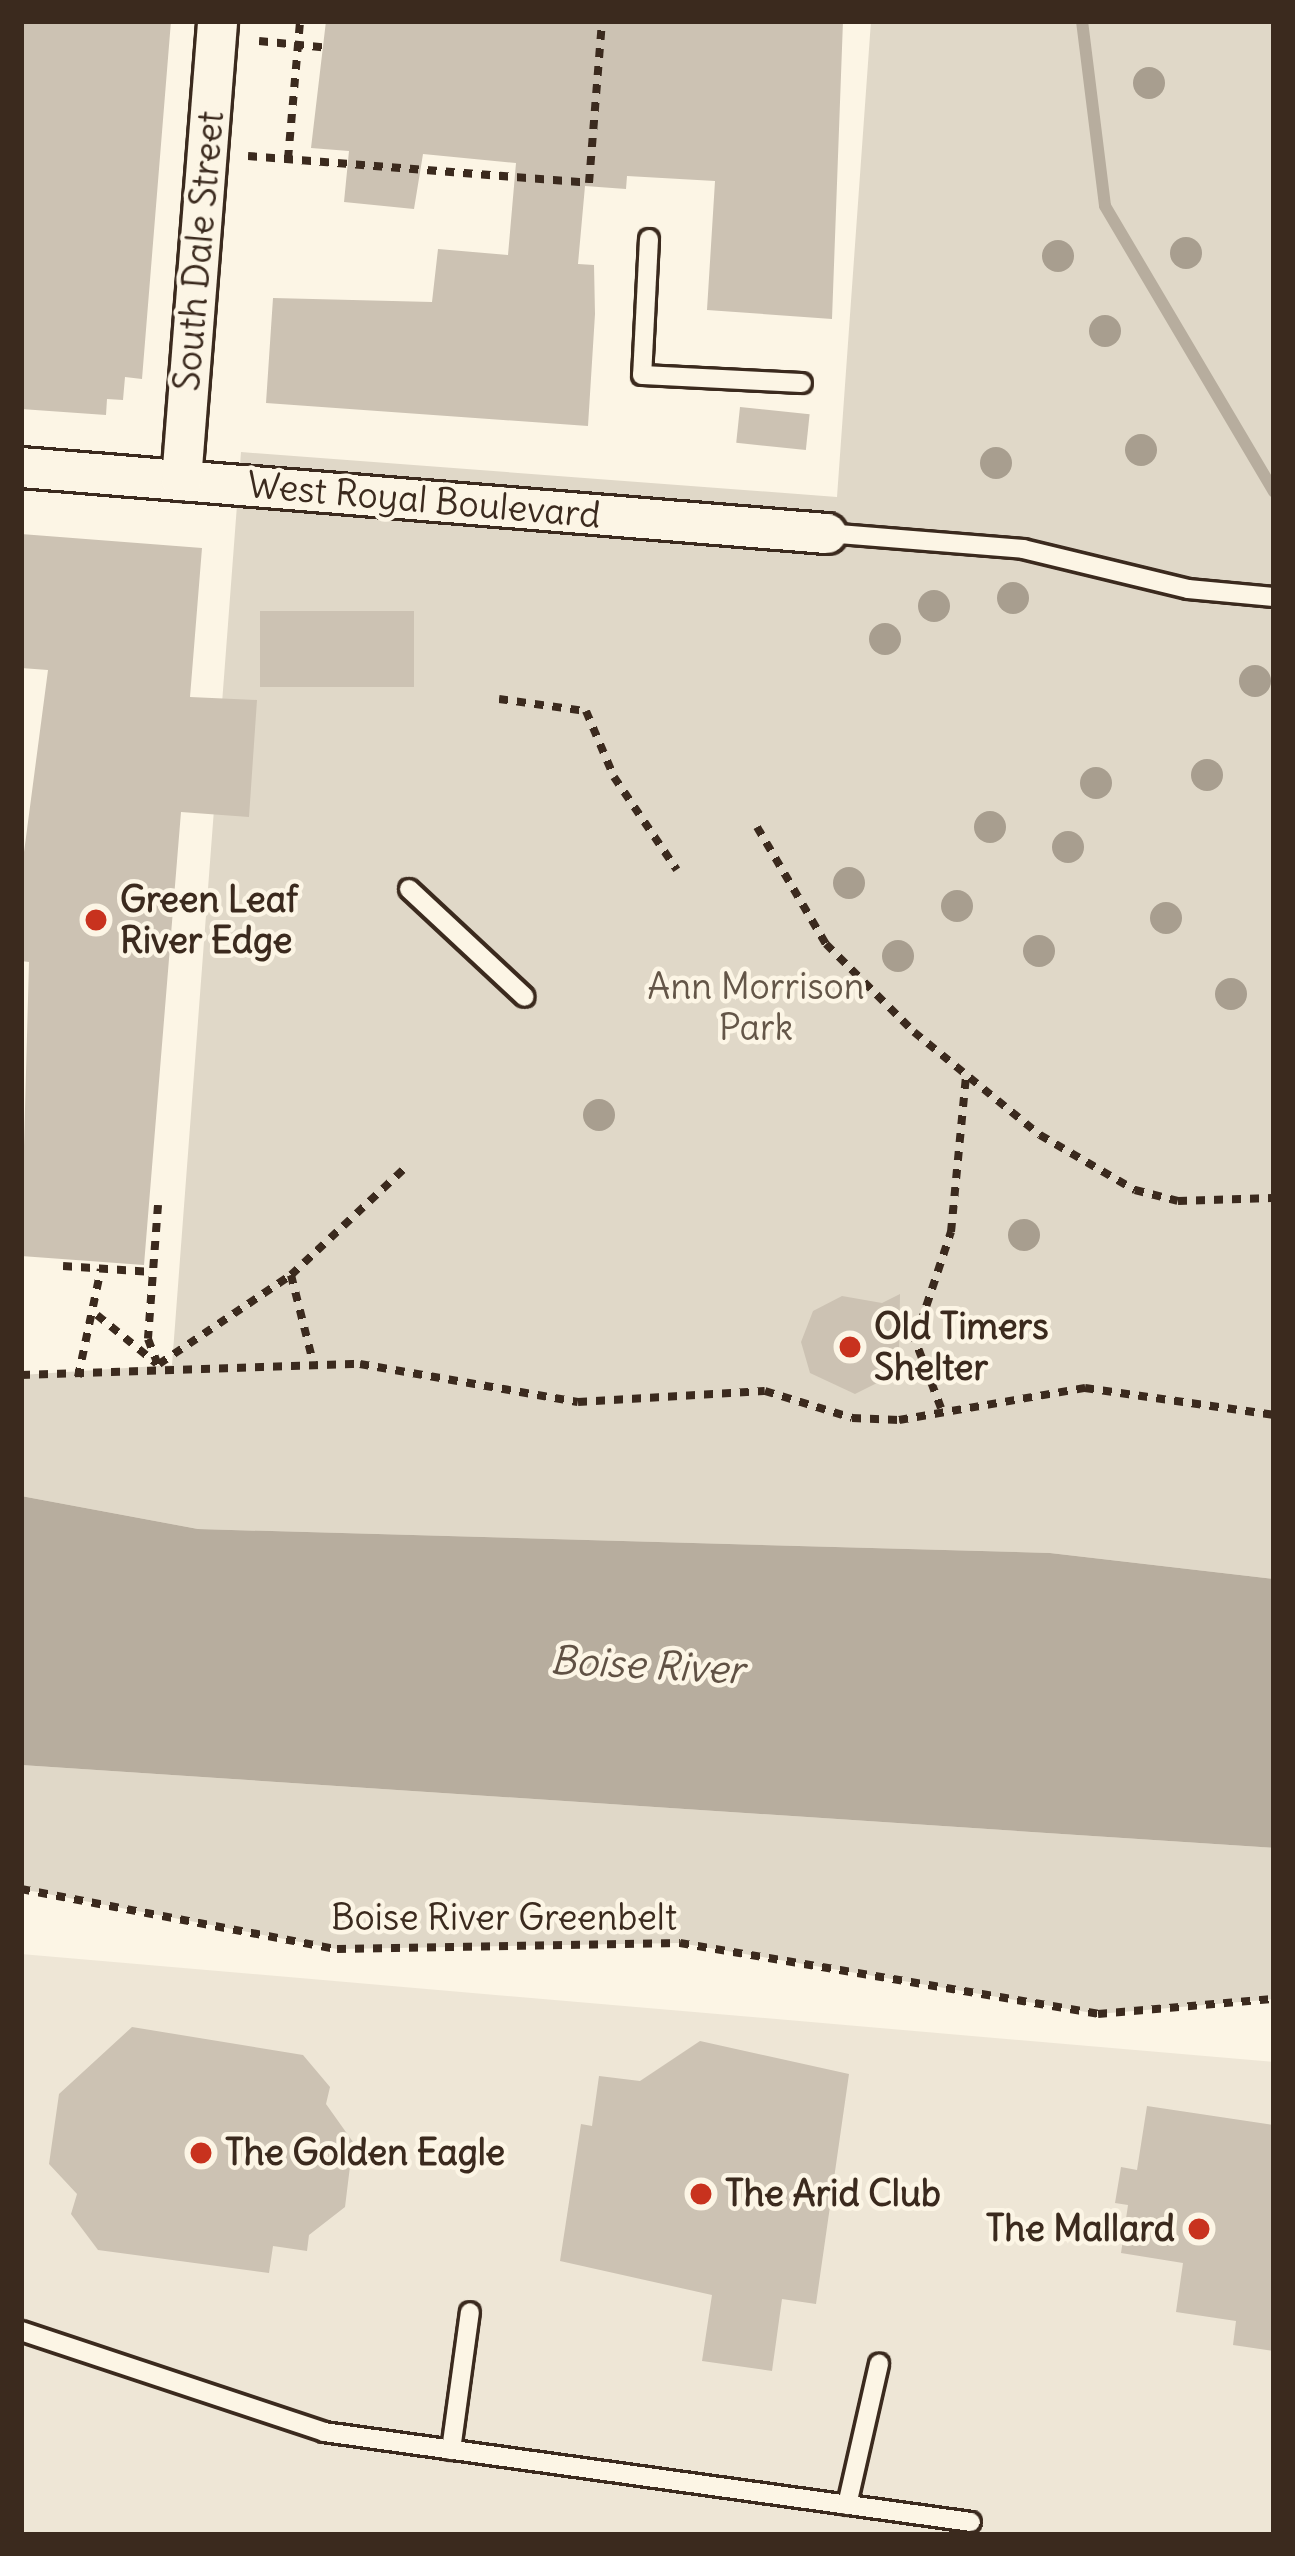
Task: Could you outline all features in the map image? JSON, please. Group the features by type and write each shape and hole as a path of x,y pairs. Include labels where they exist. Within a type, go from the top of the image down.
{"street":[{"name":"South Dale Street","path":"181,480 217,21"},
{"name":"West Royal Boulevard","path":"21,466 826,533"}],"lane":[{"path":"649,239 642,375 802,382"},
{"path":"826,533 1023,549 1188,589 1274,597"},
{"path":"409,889 525,997"},
{"path":"452,2450 470,2312"},
{"path":"21,2331 324,2432 970,2522"},
{"path":"848,2505 879,2364"}],"path":[{"path":"288,158 301,21"},
{"path":"248,156 589,183 602,21"},
{"path":"259,41 331,49"},
{"path":"499,699 586,711 614,777 677,870"},
{"path":"757,827 826,944 965,1076 1040,1135 1135,1190 1178,1201 1274,1198"},
{"path":"941,1408 915,1340 958,1196 965,1076"},
{"path":"158,1365 291,1275 407,1166"},
{"path":"158,1204 148,1339 158,1365"},
{"path":"63,1266 152,1272"},
{"path":"78,1377 98,1316 101,1269"},
{"path":"291,1275 314,1366"},
{"path":"98,1316 158,1365"},
{"path":"21,1376 78,1377 158,1365 243,1373 314,1366 414,1368 578,1402 766,1391 852,1418 1084,1388 1166,1392 1274,1415"},
{"name":"Boise River Greenbelt","path":"21,1889 338,1949 680,1943 1028,2008 1098,2014 1274,1999"}],"shaded area":[{"path":"21,1954 1274,2062 1274,2535 21,2535"}],"green space":[{"name":"Ann Morrison Park","path":"871,21 1274,21 1274,1579 1050,1553 198,1529 21,1496 21,1375 172,1365 241,452 837,497"},
{"path":"21,1765 1274,1848 1274,1999 1098,2014 680,1943 337,1949 21,1889"}],"water":[{"name":"Boise River","path":"21,1496 198,1529 1050,1553 1274,1579 1274,1848 21,1765"}],"building":[{"path":"21,21 171,21 142,379 125,377 123,400 107,399 106,415 21,409"},
{"path":"326,21 843,21 832,319 707,310 715,181 627,176 626,189 585,186 578,264 594,265 595,314 588,426 266,403 273,298 432,302 438,249 508,255 516,163 423,154 414,209 344,202 349,151 311,148"},
{"path":"740,407 810,414 806,450 736,443"},
{"name":"Green Leaf River Edge","path":"21,534 202,548 190,697 257,700 249,817 181,812 144,1265 21,1256 29,962 21,961 21,875 48,670 21,668"},
{"path":"260,611 414,611 414,687 260,687"},
{"name":"Old Timers Shelter","path":"900,1294 899,1353 883,1380 855,1394 810,1373 801,1342 813,1311 842,1296 882,1303"},
{"name":"The Golden Eagle","path":"132,2027 303,2055 330,2087 326,2104 353,2142 345,2207 309,2235 307,2251 273,2246 269,2273 98,2250 71,2214 77,2194 49,2164 59,2094"},
{"name":"The Arid Club","path":"700,2041 849,2074 816,2304 782,2299 772,2371 702,2361 712,2295 560,2261 581,2124 592,2126 599,2076 640,2081"},
{"name":"The Mallard","path":"1147,2106 1274,2125 1274,2351 1233,2345 1236,2321 1176,2312 1183,2263 1121,2253 1128,2205 1115,2203 1121,2167 1137,2170"}],"waterway":[{"path":"1082,21 1105,206 1274,492"}],"place":[{"name":"Green Leaf River Edge","path":"96,920"},
{"name":"Old Timers Shelter","path":"850,1347"},
{"name":"The Golden Eagle","path":"201,2153"},
{"name":"The Arid Club","path":"701,2194"},
{"name":"The Mallard","path":"1199,2229"}]}
